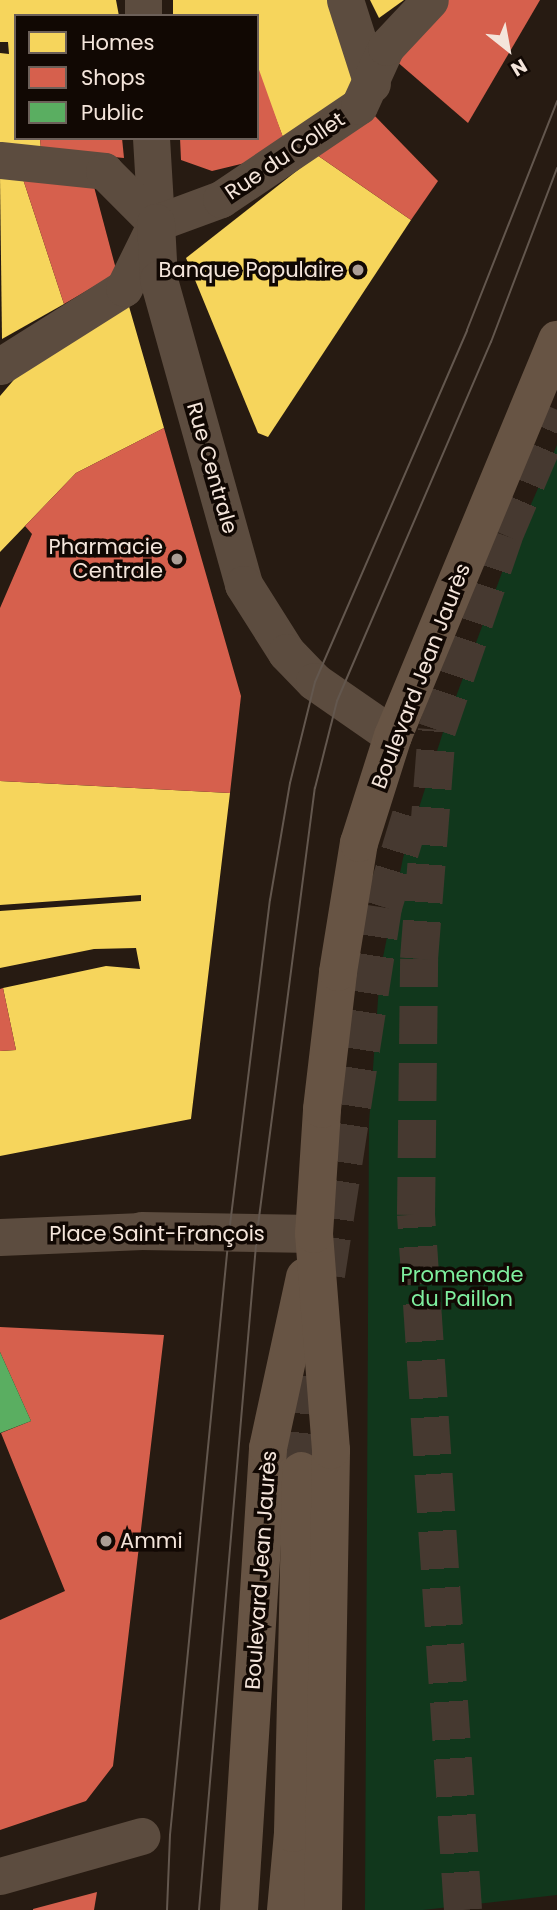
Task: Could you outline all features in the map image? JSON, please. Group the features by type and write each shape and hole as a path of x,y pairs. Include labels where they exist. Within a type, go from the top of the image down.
{"main road":[{"name":"Boulevard Jean Jaurès","path":"323,1910 331,1450 314,1234 321,1109 338,972 359,843 393,736 557,340"},
{"name":"Boulevard Jean Jaurès","path":"239,1910 268,1448 314,1234"},
{"path":"286,1909 293,1833 301,1471"}],"street":[{"path":"345,0 372,84"},
{"name":"Rue du Collet","path":"156,223 221,200 359,106 372,84 386,47 430,0"},
{"name":"Rue Centrale","path":"151,140 159,280 244,585 265,623 315,682 393,736"},
{"path":"0,160 104,171 156,223 124,288 0,366"},
{"name":"Place Saint-François","path":"0,1237 142,1231 314,1234"},
{"path":"0,1876 141,1836"}],"green space":[{"name":"Promenade du Paillon","path":"557,445 557,1895 423,1910 365,1910 369,1123 380,972 403,858 444,729 507,559"}],"building: Homes":[{"path":"0,0 116,0 119,14 14,14 14,140 40,140 41,150 0,146 0,53 9,54 8,42 0,42"},
{"path":"173,0 332,0 355,82 336,108 284,140 259,74 259,14 173,14"},
{"path":"370,0 404,0 379,18"},
{"path":"317,155 411,220 268,437 258,433 186,258"},
{"path":"0,176 23,179 64,304 2,339"},
{"path":"128,303 164,428 76,473 0,552 0,396 24,368"},
{"path":"0,781 230,793 191,1119 0,1156 0,1051 16,1050 3,988 106,966 140,969 136,948 94,949 0,968 0,911 141,901 141,895 0,905"}],"building: Shops":[{"path":"448,0 540,0 468,123 395,60"},
{"path":"259,70 284,140 245,163 212,171 181,160 180,140 259,140"},
{"path":"372,113 438,181 411,220 317,155"},
{"path":"40,140 122,140 124,158 41,150"},
{"path":"23,179 93,183 117,273 64,304"},
{"path":"164,428 241,696 230,793 0,781 0,608 32,534 25,526 76,473"},
{"path":"3,988 16,1050 0,1051 0,989"},
{"path":"0,1327 164,1335 113,1766 86,1801 0,1830 0,1620 65,1591 1,1433 31,1421 0,1352"},
{"path":"97,1892 94,1910 33,1910 33,1909"}],"building: Public":[{"path":"0,1352 31,1421 0,1433"}],"tunnel":[{"path":"463,1910 416,1215 419,959 437,730 504,535 557,410"},
{"path":"326,1275 383,907 416,799"},
{"path":"301,1471 314,1356"}],"tram line":[{"path":"167,1910 170,1835 229,1233 270,900 290,783 315,682 467,330 557,101"},
{"path":"199,1910 257,1233 315,788 337,701 491,342 557,168"}],"place":[{"name":"Banque Populaire","path":"358,270"},
{"name":"Pharmacie Centrale","path":"177,559"},
{"name":"Ammi","path":"106,1541"}]}
